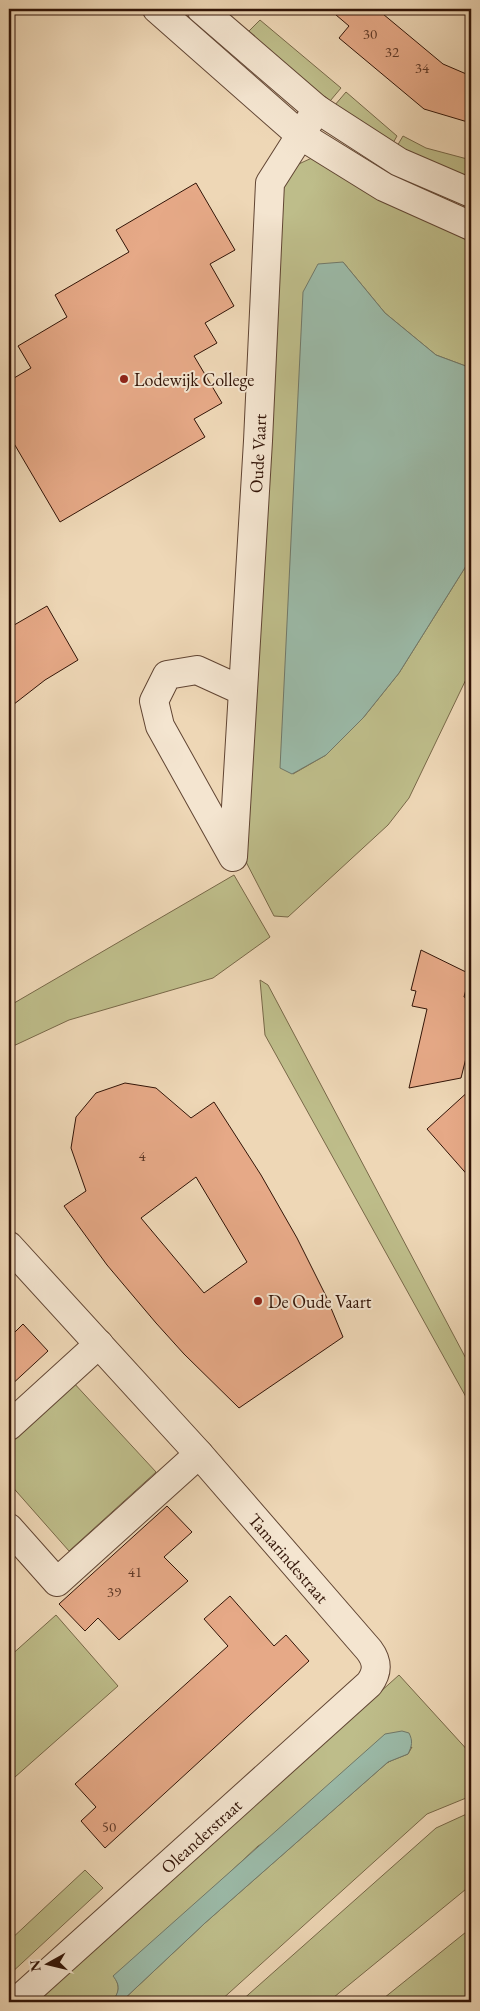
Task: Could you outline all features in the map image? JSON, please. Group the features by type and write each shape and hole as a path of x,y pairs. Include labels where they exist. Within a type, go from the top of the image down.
{"street":[{"path":"157,9 300,135 384,187 471,226"},
{"path":"195,42 213,12 317,109 399,162 471,193"},
{"name":"Oude Vaart","path":"243,691 197,670 167,675 154,701 160,726 232,857 243,691 258,441 270,183 317,109"},
{"name":"Tamarindestraat","path":"9,1246 199,1454 369,1650 376,1663"},
{"path":"9,1426 100,1344"},
{"path":"9,1528 57,1582 199,1454"},
{"name":"Oleanderstraat","path":"16,2002 369,1684 374,1678 376,1663"}],"shaded area":[{"path":"260,20 341,88 325,107 248,37 249,31"},
{"path":"346,92 397,136 389,150 329,112"},
{"path":"403,136 426,148 471,160 471,188 393,153"},
{"path":"314,157 364,190 471,242 471,368 436,355 385,313 343,262 293,774 326,755 363,718 399,673 471,558 471,669 409,798 388,825 288,917 274,916 244,858 280,184 290,168"},
{"path":"343,262 385,313 436,355 471,368 471,558 399,673 363,718 326,755 292,774 280,768 303,292 318,264"},
{"path":"234,875 270,937 213,978 69,1020 9,1048 9,1006"},
{"path":"260,980 268,985 471,1368 471,1406 265,1035"},
{"path":"72,1381 156,1472 69,1551 9,1483 9,1439"},
{"path":"56,1615 118,1686 15,1777 9,1770 9,1657"},
{"path":"399,1675 471,1754 471,1796 427,1814 219,2002 121,2002 205,1923 386,1764 258,1846 194,1906 114,1976 118,1989 117,1995 112,2002 36,2002","holes":["412,1747 408,1754 390,1761"]},
{"path":"402,1731 409,1733 411,1739 408,1754 388,1762 205,1923 121,2002 112,2002 118,1989 113,1976 385,1734"},
{"path":"471,1812 471,1885 328,2002 240,2002 436,1828"},
{"path":"85,1870 103,1888 9,1975 9,1941"},
{"path":"471,1928 471,2002 379,2002"}],"building":[{"path":"329,9 377,9 443,64 471,76 471,123 424,109 339,38 349,26"},
{"path":"196,183 235,250 210,264 234,306 205,323 217,343 194,356 222,403 194,419 205,437 60,522 9,435 9,381 31,368 18,346 67,317 55,295 129,252 116,230"},
{"path":"47,606 78,660 45,680 9,708 9,628"},
{"path":"421,950 470,974 464,997 471,999 471,1038 461,1078 409,1088 427,1009 412,1006 416,991 411,990"},
{"path":"125,1083 156,1088 191,1118 214,1102 261,1175 297,1238 326,1296 343,1337 239,1408 184,1354 107,1265 64,1206 86,1191 71,1148 76,1117 96,1093","holes":["196,1177 247,1262 204,1293 141,1218"]},
{"path":"471,1089 471,1179 427,1129"},
{"path":"23,1324 48,1351 9,1387 9,1338"},
{"path":"167,1506 192,1532 164,1557 188,1581 119,1640 98,1618 85,1631 59,1604"},
{"path":"230,1596 274,1646 286,1635 309,1661 105,1848 81,1821 96,1807 75,1784 228,1646 204,1619"}],"place":[{"name":"Lodewijk College","path":"124,379"},
{"name":"De Oude Vaart","path":"258,1301"}]}
